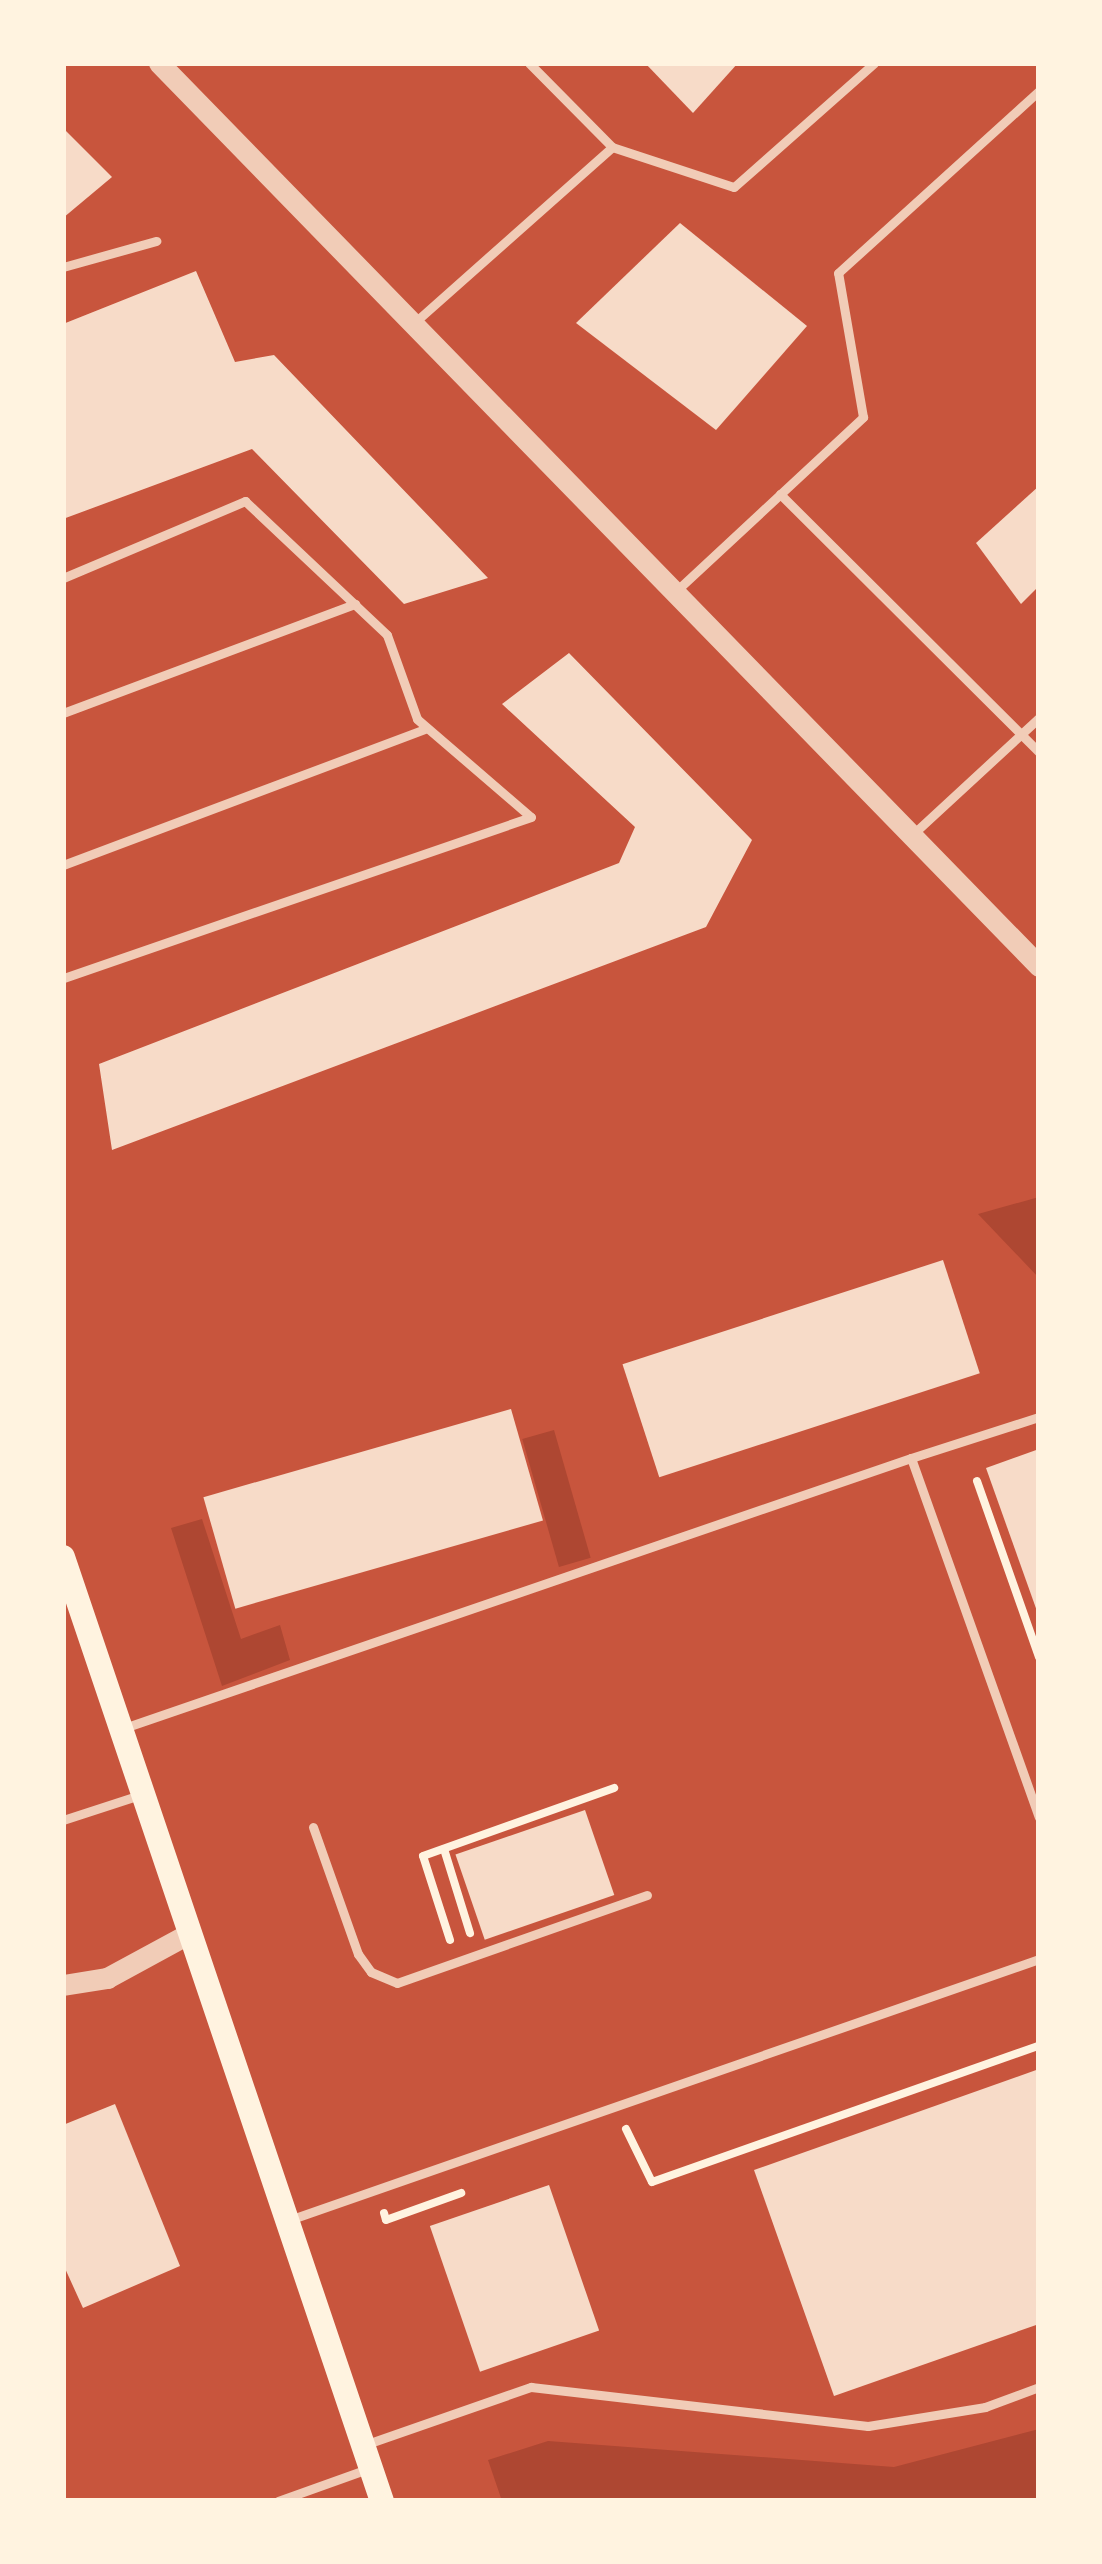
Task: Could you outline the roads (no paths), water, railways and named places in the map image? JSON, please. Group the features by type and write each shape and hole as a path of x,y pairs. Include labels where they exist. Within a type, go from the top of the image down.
{"main road":[{"path":"63,1557 382,2501"}],"street":[{"path":"158,63 1039,967"},
{"path":"63,1985 107,1978 190,1933"}],"lane":[{"path":"529,63 612,148 734,187 874,63"},
{"path":"675,592 863,417 838,273 1039,91"},
{"path":"413,323 612,148"},
{"path":"63,267 156,241"},
{"path":"780,494 1039,752"},
{"path":"63,578 245,501 387,635 427,728 531,817 63,978"},
{"path":"63,713 355,604"},
{"path":"912,836 1039,718"},
{"path":"63,865 427,728"},
{"path":"123,1728 1039,1417"},
{"path":"911,1458 1039,1817"},
{"path":"63,1820 144,1793"},
{"path":"313,1827 358,1954 371,1972 397,1983 647,1895"},
{"path":"287,2221 1039,1959"},
{"path":"278,2501 366,2457 531,2387 868,2426 985,2407 1039,2387"}]}
